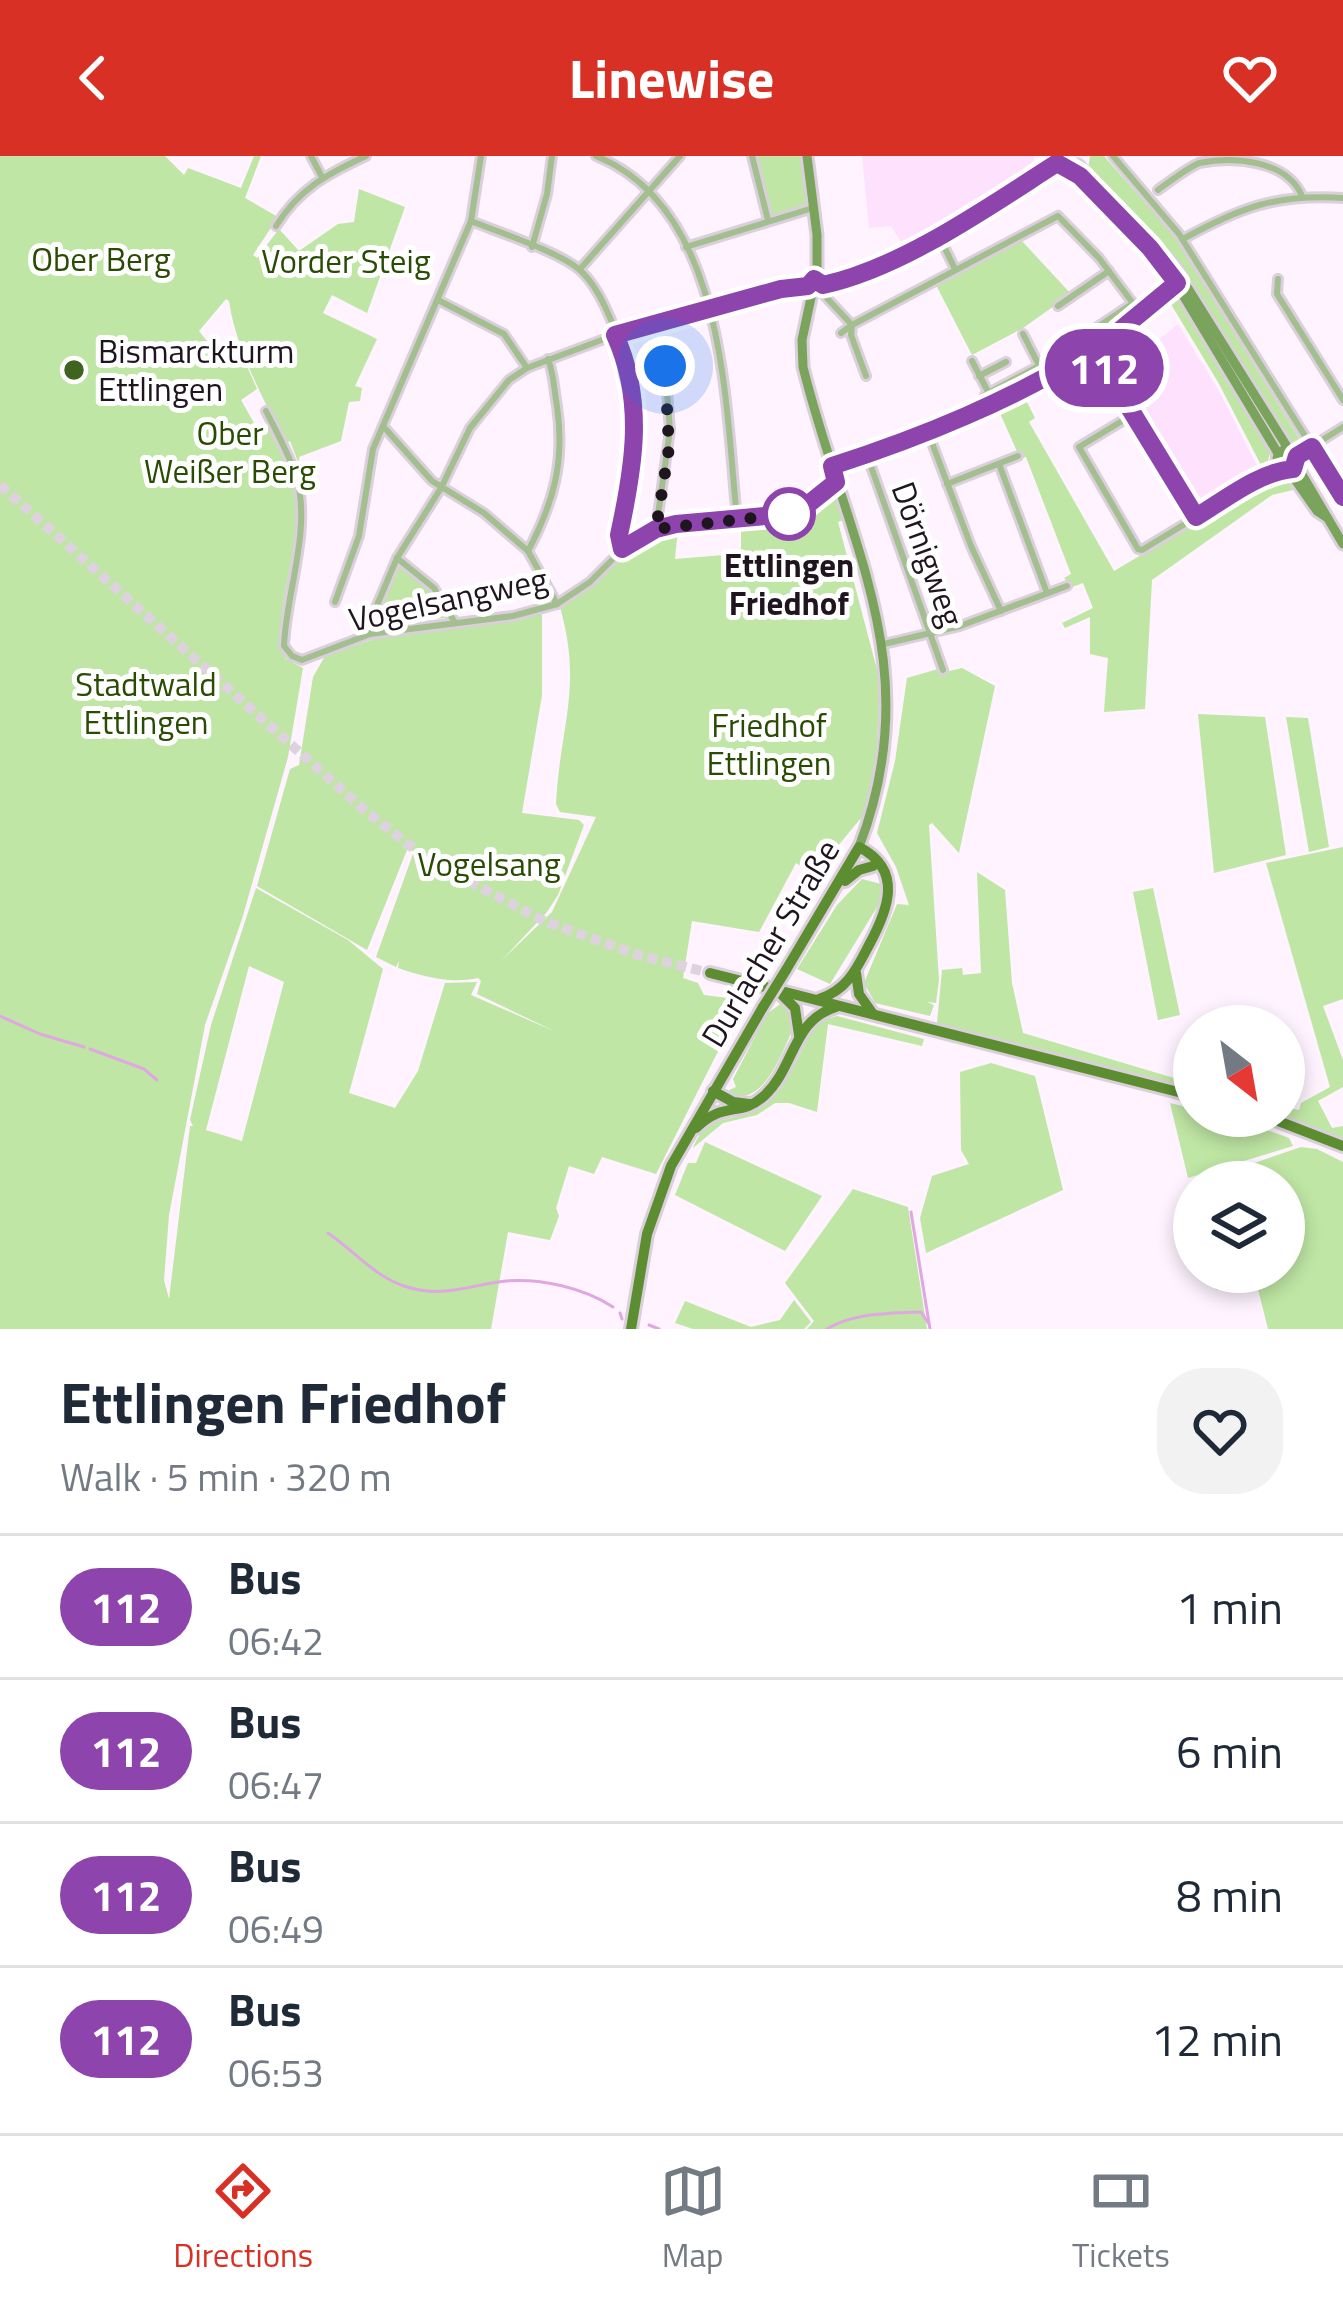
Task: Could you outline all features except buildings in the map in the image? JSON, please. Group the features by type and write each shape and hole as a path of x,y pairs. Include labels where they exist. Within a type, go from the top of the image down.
{"main road":[{"name":"Durlacher Straße","path":"631,1329 655,1208 687,1135 857,851 879,789 886,751 884,644 802,357 817,288 807,156"},
{"path":"817,288 938,236 1056,159 1064,170 1076,163 1179,281 1317,511 1343,544"},
{"path":"857,851 887,879"},
{"path":"815,1000 844,987 885,915 890,897 887,879 876,858 857,851"},
{"path":"835,892 859,870 873,866"},
{"path":"856,970 859,994 873,1014"},
{"path":"710,973 1173,1091"},
{"path":"775,989 795,1009 800,1035"},
{"path":"711,1095 723,1108 736,1110 752,1104 777,1079 800,1035 819,1013 839,1006"},
{"path":"711,1095 752,1104"},
{"path":"687,1135 723,1108"},
{"path":"1305,1132 1343,1146"}],"street":[{"path":"311,156 322,177"},
{"path":"276,226 297,195 366,156"},
{"path":"335,602 356,548 374,449 470,221 481,156"},
{"path":"532,247 552,156"},
{"path":"596,156 619,167 648,191 686,247 709,310 728,402 736,519"},
{"path":"580,269 680,156"},
{"path":"752,156 768,220"},
{"path":"1113,156 1183,238 1343,497"},
{"path":"1158,190 1199,163 1240,157 1282,172 1302,196"},
{"path":"1183,238 1249,206 1302,196 1343,198"},
{"path":"686,247 813,208"},
{"path":"841,333 1058,216 1141,314"},
{"path":"470,221 580,269 602,302 625,357 636,443 619,535 622,549"},
{"path":"938,236 956,269"},
{"path":"1058,306 1108,271"},
{"path":"1278,279 1277,294 1343,400"},
{"path":"832,466 929,435 1046,379 1094,350 1179,281"},
{"path":"370,634 368,624 397,559 441,488 470,428 492,398 527,368 615,335 781,289 817,288 852,325 851,335 866,376"},
{"path":"439,300 504,334 527,368"},
{"path":"987,394 1039,366 1132,304"},
{"path":"653,326 665,366 670,430 656,529"},
{"path":"1022,334 1046,379"},
{"path":"1094,350 1196,517"},
{"path":"528,551 556,491 561,461 560,423 548,359"},
{"path":"972,361 995,405"},
{"path":"979,376 1006,362"},
{"name":"Vogelsangweg","path":"266,411 299,492 284,646 302,660 370,634 513,616 556,604 590,582 622,549 656,529 801,510 836,482"},
{"path":"1132,415 1079,448 1142,550 1343,427"},
{"path":"383,426 441,488 484,513 528,551 556,604"},
{"path":"929,435 1001,611"},
{"name":"Dörnigweg","path":"867,455 943,670"},
{"path":"947,484 1018,456"},
{"path":"999,464 1047,592"},
{"path":"397,559 434,588 454,620"},
{"path":"884,644 931,634 1067,586"}],"shaded area":[{"path":"862,156 1034,159 1027,170 970,210 904,247 891,226 869,228"},
{"path":"1178,324 1257,466 1252,475 1197,509 1118,373"}],"green space":[{"path":"0,156 165,156 184,175 188,168 241,188 254,156 261,156 245,198 278,217 253,255 257,258 279,229 299,251 338,224 354,222 359,189 405,207 367,313 332,295 323,313 377,339 355,386 362,388 360,401 349,402 341,441 299,457 300,467 252,374 229,301 199,331 226,365 243,357 257,389 241,400 254,423 269,424 295,484 296,533 281,623 286,659 303,668 288,757 242,919 205,1025 169,1215 164,1280 169,1299 193,1126 190,1120 211,1025 256,888 348,940 383,969 349,1093 395,1108 418,1071 445,983 477,982 471,995 556,1032 477,994 478,978 428,977 398,968 399,961 396,967 376,957 414,851 407,850 367,950 257,886 290,769 299,765 313,677 325,656 395,632 542,614 542,695 522,813 579,820 584,825 558,895 501,961 552,912 596,817 560,812 556,804 570,684 560,607 661,535 678,529 675,559 736,554 741,548 741,522 799,516 832,490 844,520 838,522 880,681 876,762 866,812 817,871 796,863 759,932 692,921 683,978 698,983 704,995 744,1000 656,1174 602,1157 594,1174 569,1166 550,1240 508,1232 491,1329 0,1329","holes":["249,966 284,982 242,1141 206,1130"]},
{"path":"757,156 801,156 808,206 772,216"},
{"path":"1090,156 1104,156 1175,237 1302,443 1283,440 1233,360 1088,170"},
{"path":"1022,241 1071,294 1023,328 972,355 935,283"},
{"path":"1180,292 1272,446 1267,464 1261,465 1166,296"},
{"path":"1024,396 1035,418 1029,422 1114,571 1273,477 1287,481 1293,490 1272,495 1152,580 1145,709 1104,712 1108,658 1090,654 1090,617 1065,628 1062,623 1093,608 1083,583 1072,587 1064,578 1071,574 1026,457 1020,458 998,409"},
{"path":"399,566 431,591 450,617 380,628 376,622"},
{"path":"962,668 995,686 959,853 929,825 939,980 936,1003 927,1002 934,1005 930,1016 875,1003 864,983 897,904 909,905 877,833 895,761 907,678"},
{"path":"1198,714 1265,717 1286,855 1214,873"},
{"path":"1286,717 1308,718 1329,847 1309,852"},
{"path":"1343,847 1343,999 1323,1006 1343,1060 1343,1087 1318,1101 1332,1128 1343,1126 1343,1142 1305,1127 1305,1101 1330,1087 1266,863"},
{"path":"977,872 1005,890 1012,983 1023,1033 1173,1078 1173,1085 937,1023 942,970 981,973"},
{"path":"862,879 881,884 882,899 830,984 797,969 837,905"},
{"path":"1153,888 1178,1005 1173,1005 1173,1017 1158,1020 1133,892"},
{"path":"780,1004 789,1012 793,1029 777,1064 753,1092 731,1095 729,1090 736,1087 733,1079 767,1014"},
{"path":"837,1016 924,1039 922,1046 828,1024 817,1112 775,1103 757,1115 723,1123 693,1148 707,1127 754,1111 773,1097 817,1022"},
{"path":"991,1063 1035,1076 1063,1190 926,1253 920,1218 932,1176 969,1164 961,1150 960,1072"},
{"path":"1178,1137 1286,1137 1293,1146 1244,1161 1184,1161"},
{"path":"705,1142 822,1196 785,1251 675,1195 688,1163 696,1163"},
{"path":"1301,1147 1343,1162 1343,1329 1268,1329 1259,1293 1305,1293 1305,1161 1260,1161"},
{"path":"853,1189 908,1207 927,1329 807,1329 814,1321 785,1283"},
{"path":"794,1300 811,1322 804,1329 693,1329 675,1323 685,1301 751,1327 780,1320"}],"waterway":[{"path":"0,1016 84,1047"},
{"path":"90,1049 144,1069 157,1080"},
{"path":"911,1212 930,1329"},
{"path":"328,1233 383,1276 418,1290 533,1281 576,1290 613,1307"},
{"path":"827,1329 860,1317 897,1313 921,1312 929,1324"},
{"path":"620,1313 622,1319"},
{"path":"649,1325 659,1329"}],"tunnel":[{"path":"0,485 362,808 427,859 544,921 638,955 710,973"}],"bus line":[{"name":"112","path":"1119,331 1177,283 1080,176 1057,163 940,235 843,279 823,285 814,279 808,286 781,289 615,335 625,357 636,443 619,535 622,549 656,529 676,524 801,510 836,482 832,466 929,435 1046,379 1094,350 1196,517 1254,482 1293,469 1297,456 1312,447 1343,497"}],"place":[{"name":"Bismarckturm Ettlingen","path":"74,370"},
{"name":"Ettlingen Friedhof","path":"789,514"}],"route":[{"path":"665,366 670,430 656,529 789,514"}],"park label":[{"name":"Ober Berg","path":"101,259"},
{"name":"Vorder Steig","path":"346,261"},
{"name":"Ober Weißer Berg","path":"230,452"},
{"name":"Stadtwald Ettlingen","path":"146,703"},
{"name":"Friedhof Ettlingen","path":"769,744"},
{"name":"Vogelsang","path":"489,864"}]}
